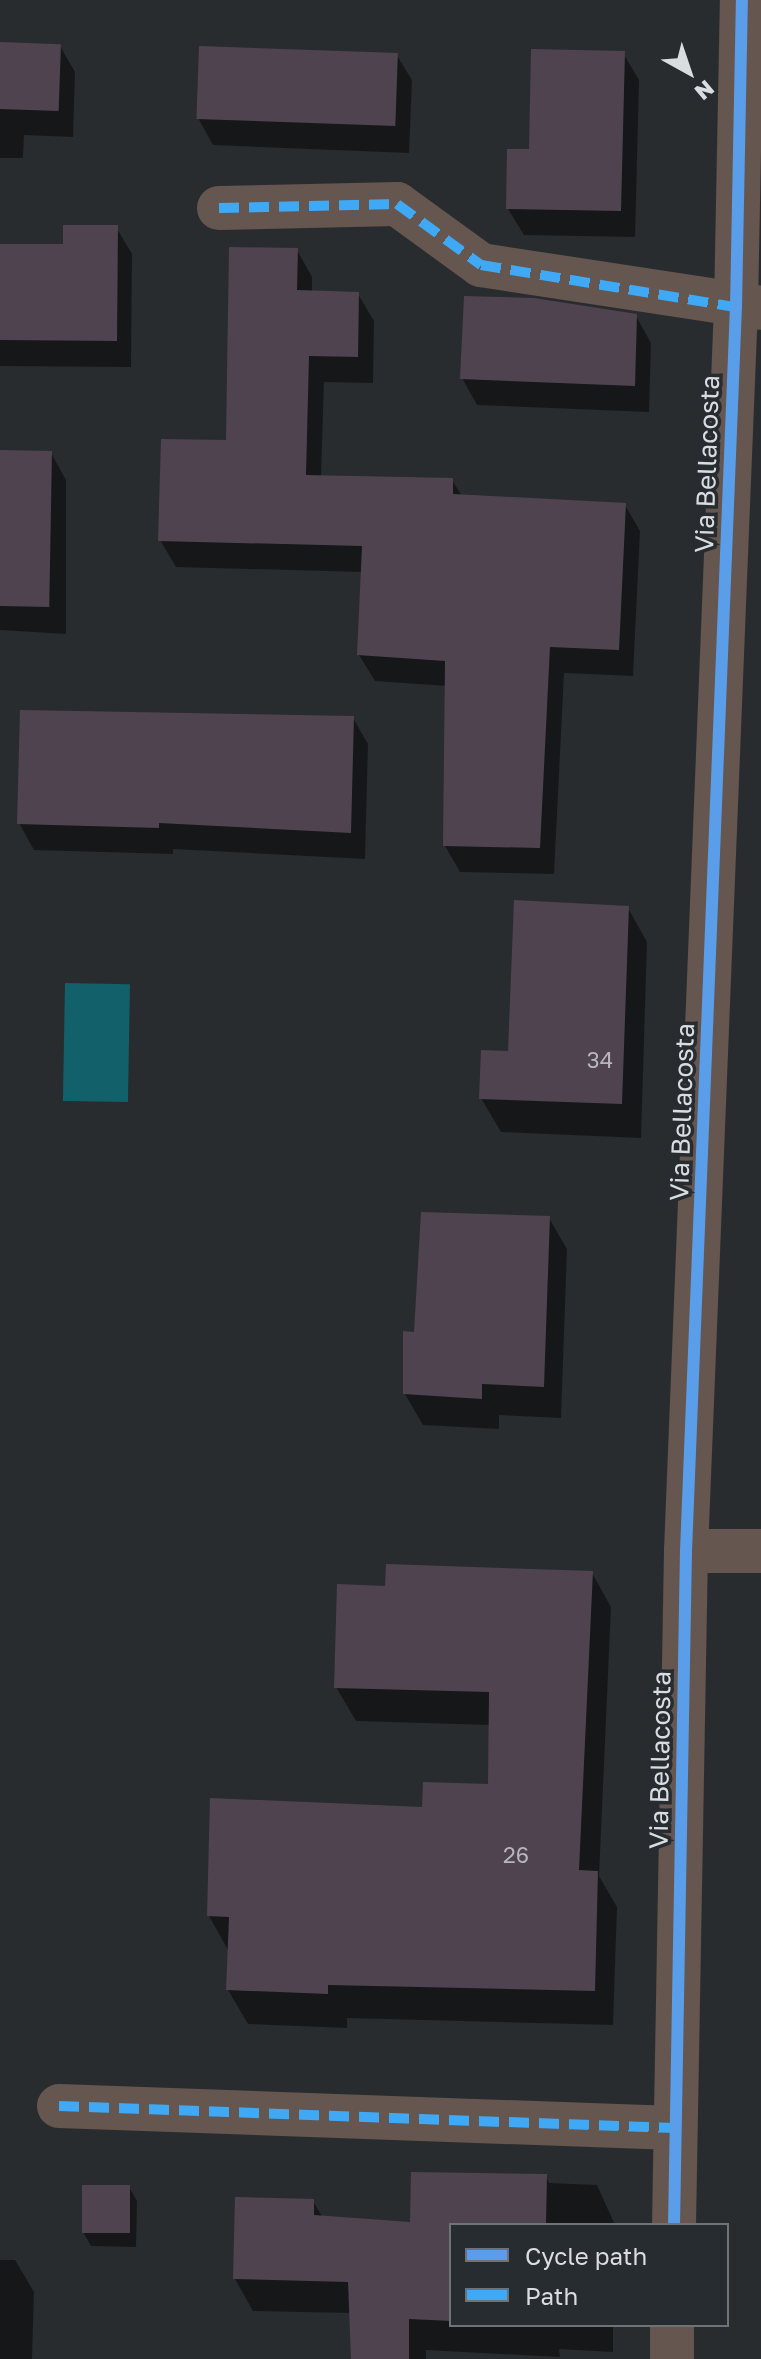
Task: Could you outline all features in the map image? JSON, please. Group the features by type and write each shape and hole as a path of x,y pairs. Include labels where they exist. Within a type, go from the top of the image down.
{"street":[{"name":"Via Bellacosta","path":"674,2223 686,1551 748,308 742,0"},
{"path":"219,208 397,204 481,265 748,308"},
{"path":"686,1551 761,1551"},
{"path":"59,2106 674,2128"},
{"path":"672,2327 672,2359"}],"water":[{"path":"65,983 130,984 128,1102 63,1101"}],"building":[{"path":"0,42 61,44 59,111 0,109"},
{"path":"199,46 398,53 395,126 196,119"},
{"path":"531,49 625,51 621,211 506,209 507,149 529,149"},
{"path":"63,225 118,225 117,341 0,340 0,244 63,244"},
{"path":"229,247 298,248 297,290 359,292 358,357 309,356 306,475 453,478 453,494 626,503 619,650 550,647 540,848 443,846 445,661 357,655 362,546 158,541 161,439 226,440"},
{"path":"464,296 534,298 637,314 635,386 460,379"},
{"path":"0,450 52,451 49,607 0,606"},
{"path":"20,710 354,716 351,833 159,823 159,828 17,824"},
{"path":"514,900 629,906 622,1104 479,1099 481,1050 508,1051"},
{"path":"421,1212 550,1216 544,1387 482,1384 482,1399 403,1394 403,1331 414,1332"},
{"path":"386,1564 593,1571 579,1870 598,1871 595,1991 328,1985 328,1994 226,1990 229,1917 207,1916 210,1798 422,1807 423,1782 488,1784 489,1692 334,1688 337,1584 385,1586"},
{"path":"411,2172 547,2174 546,2223 449,2223 449,2321 409,2319 409,2359 351,2359 348,2282 233,2279 235,2197 314,2199 314,2215 410,2222"},
{"path":"82,2185 130,2185 130,2233 82,2233"}],"marked path":[{"path":"219,208 397,204 481,265 736,307"},
{"path":"59,2106 674,2128"}],"cycle path":[{"path":"674,2223 686,1551 736,307 742,0"}]}
